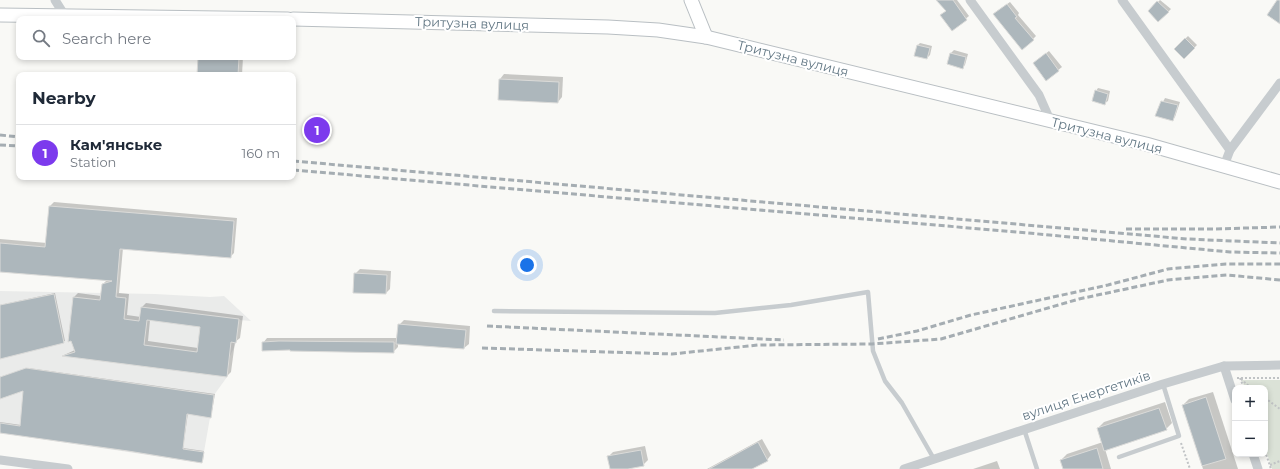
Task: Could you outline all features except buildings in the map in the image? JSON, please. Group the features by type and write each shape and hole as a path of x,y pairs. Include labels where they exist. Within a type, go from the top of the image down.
{"street":[{"path":"55,0 65,16"},
{"path":"691,0 706,37"},
{"path":"970,0 1039,95 1050,120"},
{"path":"1122,0 1230,150"},
{"path":"0,15 65,16"},
{"name":"Тритузна вулиця","path":"296,19 608,27 658,30 706,37 1146,144 1280,182"},
{"path":"1224,166 1230,150 1280,82"},
{"name":"вулиця Енергетиків","path":"904,469 1163,384 1224,366 1280,365"},
{"path":"1224,366 1232,391"},
{"path":"1254,457 1258,469"},
{"path":"0,460 28,467 68,469"}],"lane":[{"path":"494,311 714,313 791,305 868,292 873,351 880,369 885,381 902,403 934,459"},
{"path":"1119,457 1179,436 1163,384"},
{"path":"1024,429 1037,469"}],"path":[{"path":"1237,365 1243,385"},
{"path":"1228,378 1280,378"},
{"path":"1240,378 1248,385"},
{"path":"1268,400 1280,409"},
{"path":"1179,436 1190,469"},
{"path":"1267,457 1271,469"},
{"path":"1270,465 1280,461"}],"shaded area":[{"path":"0,291 155,294 210,297 224,296 251,321 239,320 236,343 230,356 227,377 214,395 202,463 0,433"},
{"path":"1242,380 1280,380 1280,469 1272,469 1268,456 1268,385 1244,385"}],"railway":[{"path":"0,135 16,137"},
{"path":"0,145 16,146"},
{"path":"296,161 1187,239 1280,243"},
{"path":"296,170 1028,233 1230,252 1280,253"},
{"path":"1126,229 1280,227"},
{"path":"878,339 917,331 971,315 1108,285 1168,269 1226,264 1280,264"},
{"path":"482,348 672,354 758,345 872,344 941,339 1079,299 1168,280 1227,275 1280,280"},
{"path":"487,326 784,340"}],"place":[{"name":"Кам'янське","path":"317,130"}]}
